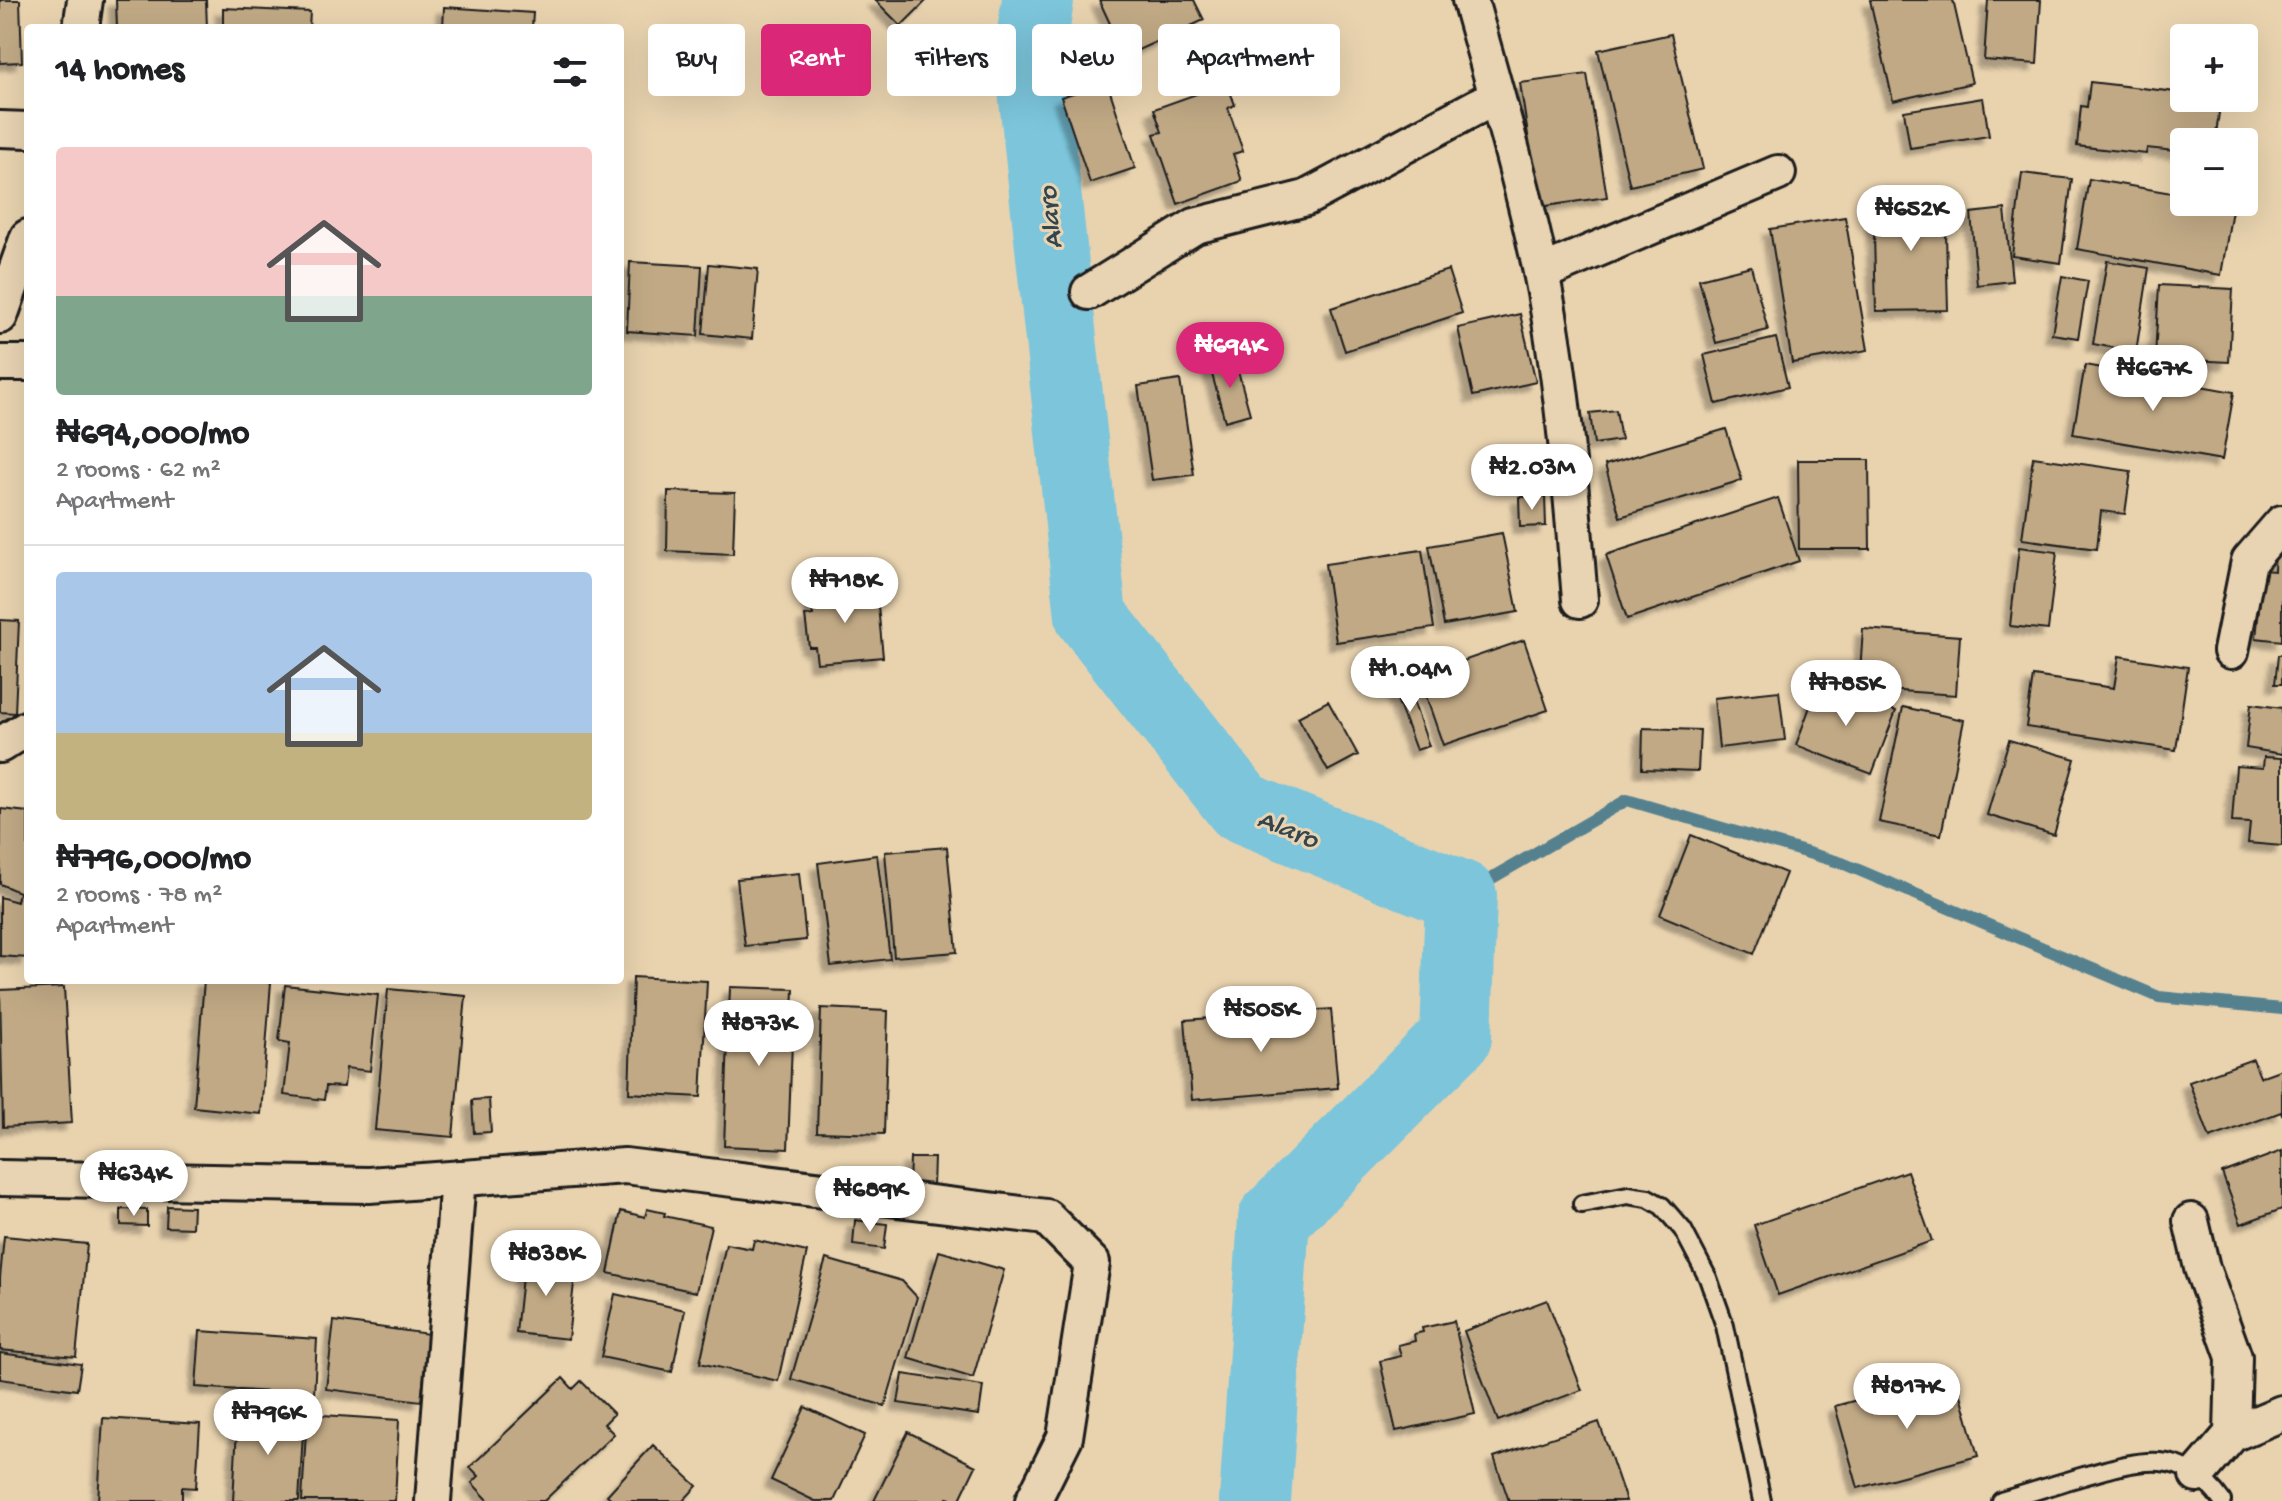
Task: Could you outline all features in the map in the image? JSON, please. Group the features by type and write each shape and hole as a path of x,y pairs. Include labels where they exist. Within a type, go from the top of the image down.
{"street":[{"path":"82,24 85,0"},
{"path":"1470,0 1541,273 1566,426 1580,600"},
{"path":"1089,292 1195,226 1306,198 1497,96"},
{"path":"0,129 24,130"},
{"path":"1541,273 1778,173"},
{"path":"0,316 24,248"},
{"path":"0,363 24,363"},
{"path":"2231,651 2249,561 2282,523"},
{"path":"0,745 24,730"},
{"path":"0,1178 369,1185 625,1166 1046,1217 1092,1263 1065,1437 1033,1501"},
{"path":"433,1501 458,1178"},
{"path":"2191,1221 2202,1268 2234,1357 2232,1434"},
{"path":"2197,1475 2232,1434 2282,1413"}],"lane":[{"path":"1582,1204 1628,1195 1648,1198 1662,1206 1683,1230 1708,1278 1725,1326 1762,1501"},
{"path":"2001,1501 2134,1461 2161,1460 2180,1465 2197,1475 2222,1501"}],"building":[{"path":"0,0 20,0 22,62 0,63"},
{"path":"116,0 206,0 207,24 117,24"},
{"path":"875,0 927,0 903,24 899,24"},
{"path":"1099,0 1194,0 1204,20 1195,24 1158,24 1158,41 1142,48 1142,24 1110,24"},
{"path":"1870,0 1953,0 1972,83 1893,101"},
{"path":"1988,0 2041,0 2037,64 1984,60"},
{"path":"444,7 533,13 532,24 443,24"},
{"path":"223,8 310,12 309,24 223,24"},
{"path":"1671,34 1703,169 1630,186 1598,50"},
{"path":"1587,74 1607,197 1539,207 1520,83"},
{"path":"2090,82 2170,91 2170,112 2219,112 2217,128 2170,128 2170,150 2147,148 2146,154 2077,146 2081,106 2087,107"},
{"path":"1112,96 1135,168 1090,183 1061,97"},
{"path":"1190,96 1232,96 1235,105 1228,108 1243,151 1233,154 1242,181 1178,204 1154,134 1162,132 1154,109"},
{"path":"1983,98 1989,136 1910,148 1904,111"},
{"path":"2022,173 2072,179 2061,263 2012,256"},
{"path":"2089,179 2170,193 2170,216 2231,216 2221,275 2077,249"},
{"path":"1945,194 1948,310 1876,311 1873,196"},
{"path":"2005,209 2012,281 1977,285 1971,213"},
{"path":"1845,217 1868,350 1792,363 1770,229"},
{"path":"2107,261 2149,268 2136,352 2093,344"},
{"path":"630,262 702,266 698,336 627,331"},
{"path":"709,264 758,269 752,339 703,334"},
{"path":"1751,266 1768,330 1716,343 1699,279"},
{"path":"1448,270 1462,313 1345,351 1331,308"},
{"path":"2062,276 2088,281 2078,338 2052,334"},
{"path":"2159,285 2233,289 2229,362 2155,358"},
{"path":"1520,314 1536,382 1473,396 1458,328"},
{"path":"1776,338 1788,387 1716,404 1704,355"},
{"path":"1235,360 1250,414 1225,421 1210,367"},
{"path":"2085,365 2234,392 2222,460 2073,434"},
{"path":"1180,380 1194,475 1152,480 1138,386"},
{"path":"1616,410 1621,440 1594,444 1590,413"},
{"path":"1726,429 1742,480 1620,517 1605,465"},
{"path":"2033,457 2131,471 2125,514 2101,511 2097,549 2022,539"},
{"path":"1798,460 1869,460 1870,549 1799,549"},
{"path":"668,491 735,493 733,554 667,551"},
{"path":"1545,496 1546,526 1520,527 1519,497"},
{"path":"1778,498 1799,561 1627,619 1606,555"},
{"path":"1502,533 1518,612 1444,625 1429,546"},
{"path":"2019,547 2057,552 2048,630 2010,626"},
{"path":"1422,550 1434,628 1336,642 1325,564"},
{"path":"2275,552 2282,553 2282,641 2256,638 2263,570 2274,571"},
{"path":"876,585 883,657 817,663 815,647 809,647 805,616 813,615 810,592"},
{"path":"0,620 19,621 15,713 0,712"},
{"path":"1863,629 1960,636 1956,695 1859,688"},
{"path":"1524,640 1548,710 1443,745 1419,676"},
{"path":"2278,655 2282,655 2282,684 2275,684"},
{"path":"2119,656 2188,667 2176,750 2026,727 2033,676 2114,688"},
{"path":"1405,678 1429,746 1416,750 1391,683"},
{"path":"1819,682 1896,711 1872,774 1796,745"},
{"path":"1779,691 1785,740 1719,748 1714,698"},
{"path":"1328,701 1358,755 1328,771 1298,717"},
{"path":"2251,704 2282,708 2282,754 2246,748"},
{"path":"1903,707 1964,720 1941,835 1879,822"},
{"path":"1643,728 1700,730 1698,771 1642,769"},
{"path":"2009,740 2075,759 2054,835 1987,815"},
{"path":"2264,757 2282,758 2282,846 2248,843 2250,823 2232,822 2236,766 2263,768"},
{"path":"1,809 24,812 24,958 0,956 0,897 17,902 19,892 0,884"},
{"path":"1691,835 1786,873 1754,954 1660,915"},
{"path":"947,847 957,952 894,957 885,852"},
{"path":"877,855 890,959 831,966 818,863"},
{"path":"799,873 806,940 745,946 737,879"},
{"path":"633,977 707,981 701,1097 629,1093"},
{"path":"204,984 271,984 261,1114 194,1107"},
{"path":"285,985 378,995 370,1071 346,1068 344,1087 326,1086 324,1100 284,1095 290,1043 279,1041"},
{"path":"64,987 72,1123 3,1127 0,990"},
{"path":"730,987 794,989 788,1149 724,1146"},
{"path":"388,989 466,996 453,1137 375,1130"},
{"path":"821,1008 888,1011 884,1134 817,1132"},
{"path":"1331,1009 1338,1088 1192,1100 1185,1020"},
{"path":"2253,1059 2260,1077 2282,1069 2282,1115 2281,1112 2210,1138 2189,1082"},
{"path":"489,1099 491,1132 474,1133 472,1100"},
{"path":"2282,1151 2282,1209 2241,1224 2222,1173"},
{"path":"910,1158 934,1158 933,1187 909,1186"},
{"path":"1907,1171 1932,1241 1778,1295 1754,1225"},
{"path":"167,1206 193,1207 192,1228 166,1227"},
{"path":"121,1209 147,1210 147,1226 121,1225"},
{"path":"647,1209 665,1213 664,1216 711,1226 696,1292 608,1273 621,1211 645,1217"},
{"path":"855,1220 887,1224 884,1249 853,1245"},
{"path":"4,1236 87,1244 76,1357 0,1350 0,1278"},
{"path":"754,1240 807,1252 778,1381 700,1363 726,1244 752,1249"},
{"path":"939,1251 1004,1270 973,1378 908,1358"},
{"path":"524,1258 576,1264 568,1339 516,1333"},
{"path":"826,1259 902,1281 917,1297 885,1406 791,1379"},
{"path":"615,1294 685,1310 672,1372 601,1357"},
{"path":"1547,1300 1582,1390 1498,1421 1464,1331"},
{"path":"334,1321 429,1334 421,1401 326,1389"},
{"path":"1454,1321 1475,1414 1396,1431 1380,1361 1401,1356 1398,1345 1415,1341 1414,1334 1423,1332 1422,1328"},
{"path":"200,1331 317,1339 314,1395 196,1387"},
{"path":"0,1353 81,1364 77,1390 0,1379"},
{"path":"1955,1373 1978,1456 1858,1488 1835,1406"},
{"path":"903,1374 983,1386 979,1415 898,1403"},
{"path":"563,1378 573,1389 581,1381 614,1414 604,1424 614,1434 544,1501 489,1501 472,1483 479,1476 470,1467"},
{"path":"805,1407 865,1435 834,1501 815,1501 771,1480"},
{"path":"238,1411 304,1415 299,1501 233,1501"},
{"path":"307,1414 399,1420 395,1501 302,1501"},
{"path":"103,1418 200,1424 196,1488 182,1487 182,1501 98,1501"},
{"path":"1599,1422 1626,1501 1509,1501 1494,1457"},
{"path":"908,1432 976,1466 959,1501 947,1498 946,1501 874,1501"},
{"path":"653,1445 697,1486 683,1501 614,1501 607,1495"}],"waterway":[{"name":"Alaro","path":"1038,0 1030,53 1091,616 1241,807 1461,896 1456,1037 1274,1219 1255,1501"},
{"path":"1461,896 1627,800 1842,863 2159,997 2282,1009"}]}
